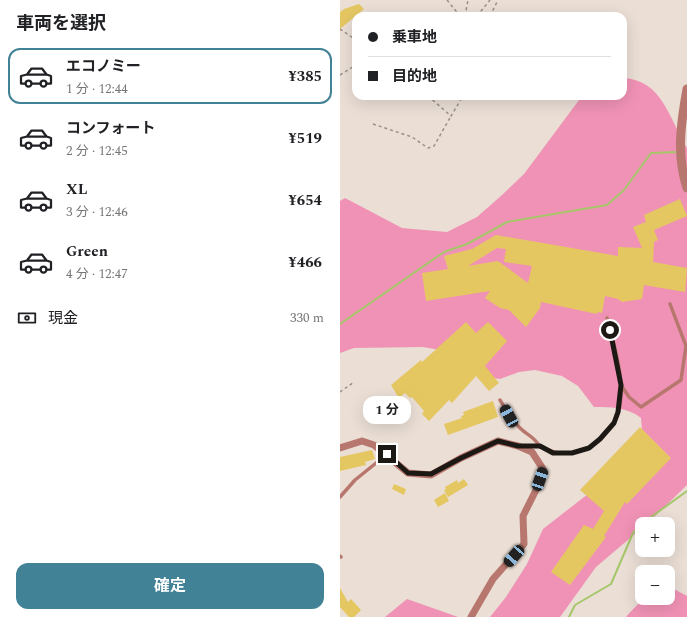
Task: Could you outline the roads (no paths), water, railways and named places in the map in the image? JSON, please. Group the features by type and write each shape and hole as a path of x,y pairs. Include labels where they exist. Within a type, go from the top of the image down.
{"street":[{"path":"687,89 680,141 681,160 687,187"},
{"path":"340,448 362,441 374,445 387,454 408,473 431,474 498,441 518,446 532,452 543,469 523,516 524,544 494,579 474,609 472,617"}],"lane":[{"path":"621,385 629,397 641,407 681,380 686,346 670,304"},
{"path":"518,446 540,446 553,453 572,453 589,448 600,439 614,423 618,412 621,385 616,354 607,318"},
{"path":"500,400 509,416 521,429 536,438 540,446"},
{"path":"340,497 355,480 387,454"}],"waterway":[{"path":"340,324 444,252 467,244 507,222 607,205 624,190 651,153 677,152"},
{"path":"569,617 575,605 611,584 633,533 647,520 687,491"}]}
